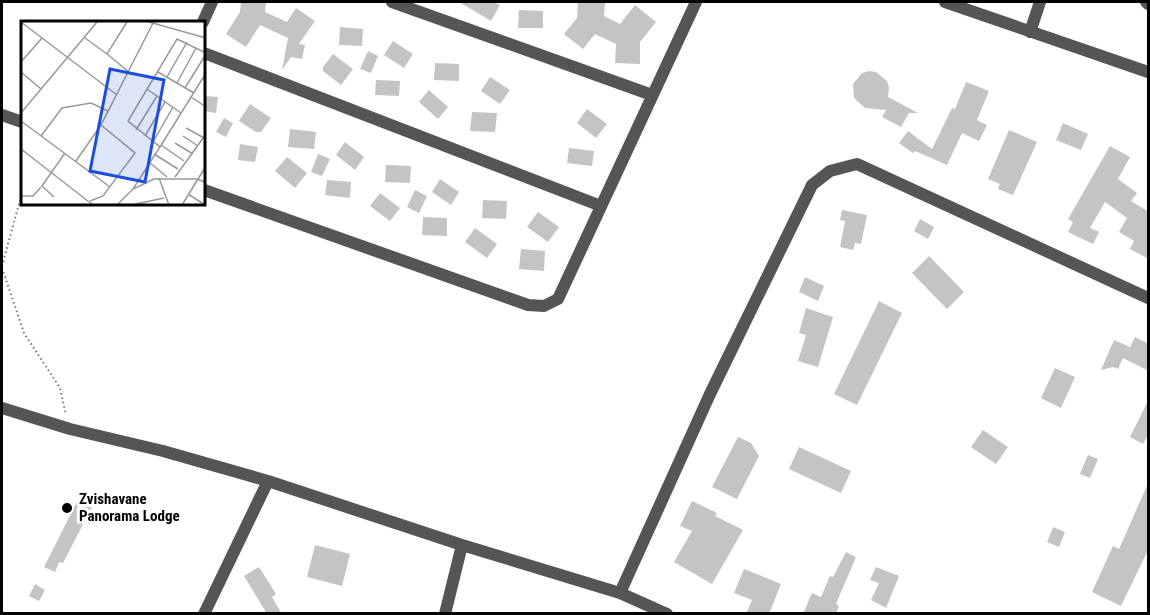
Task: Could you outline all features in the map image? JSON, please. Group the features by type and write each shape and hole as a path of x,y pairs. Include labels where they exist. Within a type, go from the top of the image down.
{"street":[{"path":"203,21 212,2"},
{"path":"392,2 652,95"},
{"path":"206,191 528,305 544,306 558,299 696,2"},
{"path":"945,2 1149,72"},
{"path":"1030,32 1040,2"},
{"path":"206,54 601,206"},
{"path":"2,115 21,122"},
{"path":"620,592 710,394 812,185 830,171 857,164 1149,298"},
{"path":"2,408 70,429 163,451 268,481 462,545 620,592 667,614"},
{"path":"204,614 268,481"},
{"path":"446,614 462,545"}],"path":[{"path":"21,197 2,267 24,333 60,388 70,429"}],"building":[{"path":"241,2 266,2 265,12 287,22 296,8 315,21 299,44 305,45 302,59 291,57 282,70 288,38 260,25 246,47 226,34 240,12"},
{"path":"459,2 493,2 500,5 491,21"},
{"path":"578,2 605,2 604,16 620,24 635,5 656,22 640,42 640,64 615,63 616,44 595,34 583,49 564,34 577,18"},
{"path":"519,10 543,11 543,28 518,28"},
{"path":"340,27 363,29 362,46 339,45"},
{"path":"393,41 413,54 404,68 384,55"},
{"path":"368,51 378,56 371,73 360,69"},
{"path":"333,54 353,69 341,85 323,71 323,67"},
{"path":"435,63 459,64 459,81 434,80"},
{"path":"876,72 887,81 888,97 918,113 909,113 901,127 882,117 886,110 865,108 854,98 853,84 862,73"},
{"path":"490,77 510,90 500,104 481,91"},
{"path":"376,80 400,81 399,96 375,95"},
{"path":"966,82 989,91 977,120 987,125 979,141 962,133 947,165 915,151 913,153 899,143 908,131 932,149 952,108 955,109"},
{"path":"429,90 448,107 438,119 419,102"},
{"path":"206,96 218,97 216,113 206,111"},
{"path":"250,104 271,118 261,132 256,132 239,121"},
{"path":"587,109 607,124 596,138 577,123"},
{"path":"472,112 497,113 495,132 470,131"},
{"path":"224,118 233,123 226,137 216,132"},
{"path":"1063,123 1088,134 1081,150 1056,140"},
{"path":"290,129 316,132 314,149 288,147"},
{"path":"1009,130 1037,142 1013,195 998,189 1000,184 988,179"},
{"path":"345,142 364,157 355,170 336,155"},
{"path":"240,144 258,147 255,162 238,160"},
{"path":"1110,146 1130,157 1118,179 1137,193 1131,201 1149,212 1149,259 1130,249 1134,241 1119,232 1127,218 1105,202 1090,228 1099,232 1093,244 1068,232 1073,222 1068,219"},
{"path":"569,148 594,151 592,166 567,163"},
{"path":"318,154 330,159 322,176 311,172"},
{"path":"287,157 307,173 295,188 275,171"},
{"path":"386,165 411,166 410,183 385,182"},
{"path":"440,179 459,192 451,205 432,192"},
{"path":"327,180 351,182 350,198 325,195"},
{"path":"415,190 427,196 419,213 407,207"},
{"path":"380,193 400,208 390,221 370,206"},
{"path":"483,200 507,201 506,219 482,218"},
{"path":"842,210 867,215 861,244 855,243 853,250 840,247 845,221 840,220"},
{"path":"538,212 559,227 548,242 527,227"},
{"path":"423,217 447,218 447,236 422,235"},
{"path":"920,219 934,227 928,239 914,231"},
{"path":"475,228 497,244 487,258 465,242"},
{"path":"521,249 545,251 544,271 519,269"},
{"path":"929,256 964,292 947,309 912,273"},
{"path":"805,277 824,286 818,301 799,292"},
{"path":"879,301 902,313 857,405 834,394"},
{"path":"806,308 833,317 818,367 798,361 806,335 799,333"},
{"path":"1135,337 1149,344 1149,371 1123,358 1118,369 1113,367 1101,370 1114,340 1130,347"},
{"path":"1055,368 1075,377 1061,408 1041,398"},
{"path":"1149,399 1149,433 1143,444 1130,437"},
{"path":"983,430 1008,447 996,464 971,447"},
{"path":"738,437 751,443 759,456 737,499 712,487"},
{"path":"799,447 851,471 841,493 789,469"},
{"path":"1088,455 1098,459 1090,478 1080,474"},
{"path":"1149,481 1149,548 1121,606 1092,592 1113,546 1119,549"},
{"path":"82,492 96,499 63,563 59,562 55,572 44,567"},
{"path":"692,501 717,513 715,516 743,530 712,584 674,562 692,531 680,526"},
{"path":"1053,527 1065,532 1059,547 1047,542"},
{"path":"315,545 350,554 342,586 307,577"},
{"path":"846,552 856,557 836,604 839,606 836,614 803,614 812,593 821,597 830,576 833,577"},
{"path":"259,567 276,594 272,597 282,614 267,614 244,576"},
{"path":"876,567 899,576 886,608 871,600 879,583 870,580"},
{"path":"744,569 781,584 769,614 746,614 752,600 734,593"},
{"path":"35,584 45,590 39,601 29,596"}],"place":[{"name":"Zvishavane Panorama Lodge","path":"67,508"}]}
